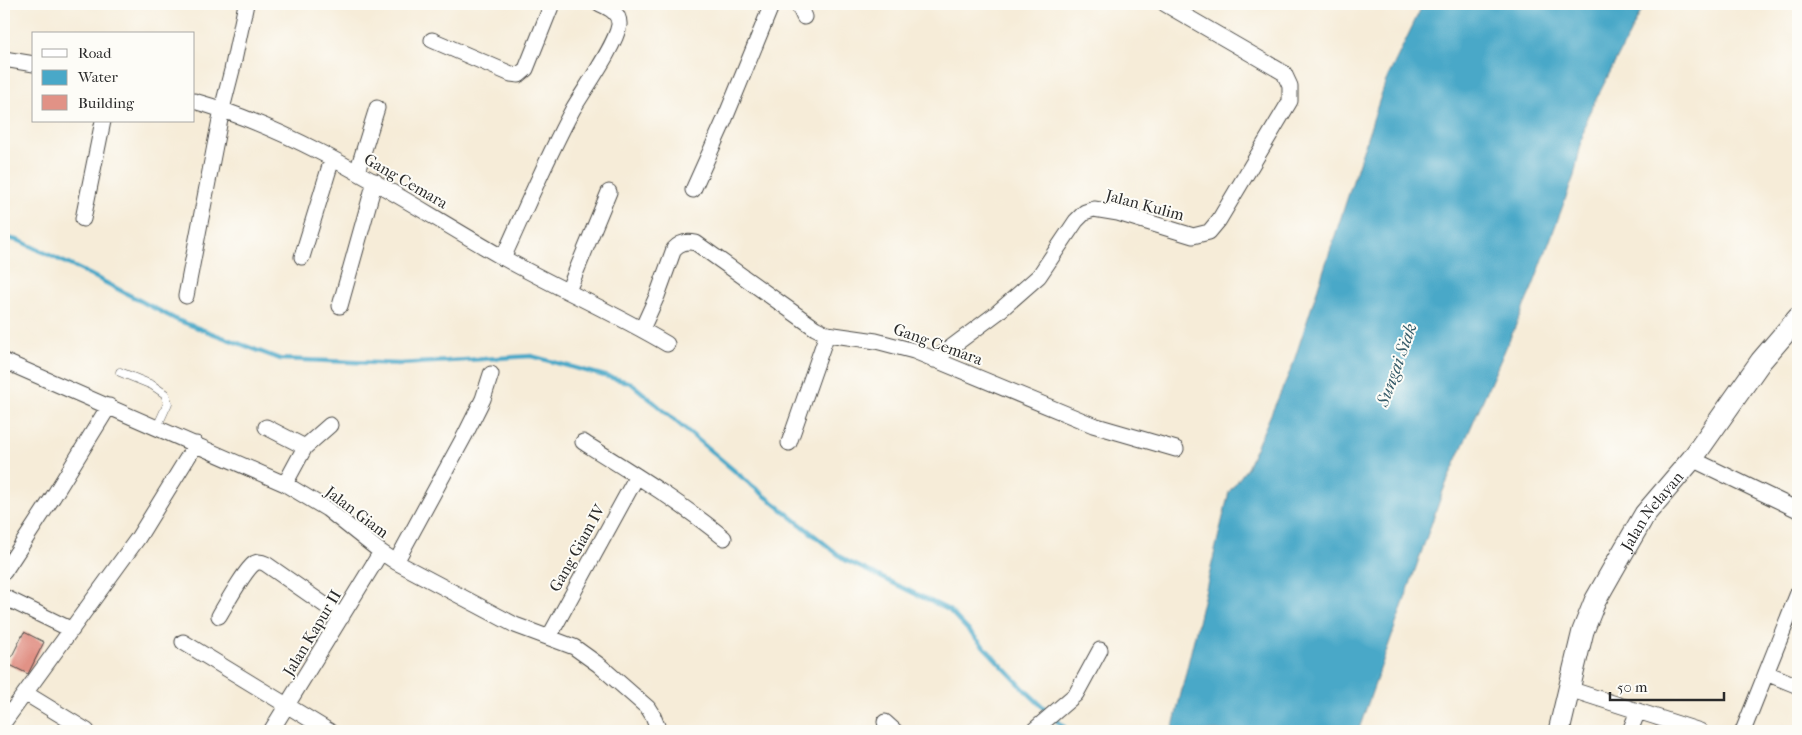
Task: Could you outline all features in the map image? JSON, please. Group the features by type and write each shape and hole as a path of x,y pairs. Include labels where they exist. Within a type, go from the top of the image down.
{"main road":[{"name":"Jalan Nelayan","path":"1559,731 1583,631 1595,601 1645,514 1692,459 1761,361 1798,318"}],"street":[{"path":"186,296 222,109 246,4"},
{"path":"432,40 511,74 519,75 526,69 552,4"},
{"path":"503,258 572,110 608,50 619,25 617,15 600,4"},
{"path":"693,190 772,4"},
{"name":"Jalan Kulim","path":"934,360 997,313 1039,276 1076,221 1085,212 1094,209 1118,213 1194,236 1209,232 1219,220 1290,101 1290,86 1284,73 1166,4"},
{"path":"4,59 32,64"},
{"name":"Gang Cemara","path":"195,101 222,109 332,159 374,181 503,258 642,329 667,344"},
{"path":"357,172 377,108"},
{"path":"84,219 103,122"},
{"path":"302,257 332,159"},
{"path":"340,306 374,181"},
{"path":"568,291 609,192"},
{"name":"Gang Cemara","path":"642,329 657,296 674,249 678,245 690,242 696,243 815,328 827,334 889,344 914,351 1093,425 1176,449"},
{"path":"789,442 827,334"},
{"name":"Jalan Giam","path":"4,361 285,484 327,509 396,562 515,625 574,646 599,664 648,708 654,716 659,731"},
{"path":"396,562 465,435 483,399 492,374"},
{"path":"4,572 109,406"},
{"path":"285,484 305,447 330,425"},
{"path":"266,427 305,447"},
{"path":"583,442 701,519 724,538"},
{"path":"4,722 138,538 196,444"},
{"path":"1692,459 1798,510"},
{"name":"Gang Giam IV","path":"549,637 637,476"},
{"name":"Jalan Kapur II","path":"271,731 381,552"},
{"path":"219,616 248,571 255,563 259,562 266,564 342,617"},
{"path":"1743,731 1798,593"},
{"path":"4,597 72,630"},
{"path":"183,642 329,731"},
{"path":"1034,731 1076,694 1100,650"},
{"path":"1766,674 1798,686"},
{"path":"1569,689 1700,731"},
{"path":"25,693 87,731"},
{"path":"1630,731 1638,711"}],"lane":[{"path":"120,372 152,385 165,394 168,403 157,427"}],"water":[{"name":"Sungai Siak","path":"1423,4 1645,4 1587,117 1574,176 1533,286 1443,491 1359,731 1172,731 1229,492 1247,468 1292,367 1385,83"}],"building":[{"path":"24,632 44,642 28,674 8,664"}],"waterway":[{"path":"4,237 20,241 89,274 177,320 280,359 400,364 531,356 631,383 744,479 845,560 949,610 1024,689 1068,731"}]}
